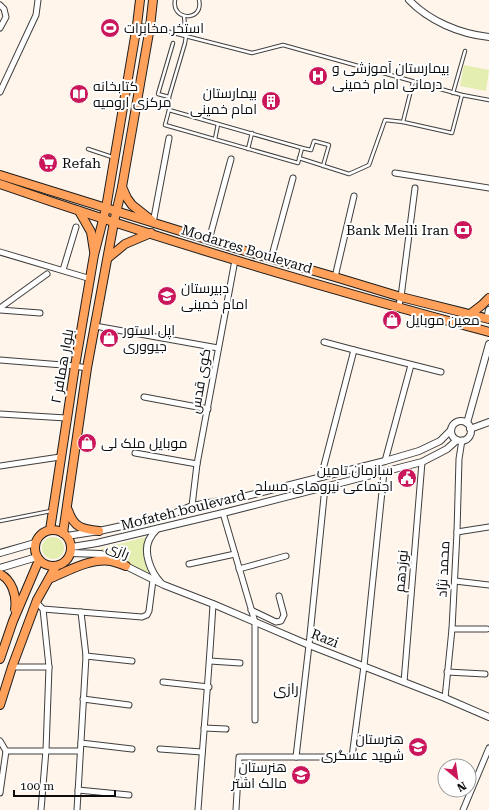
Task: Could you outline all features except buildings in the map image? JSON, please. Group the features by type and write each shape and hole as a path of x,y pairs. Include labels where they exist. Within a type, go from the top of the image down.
{"main road":[{"name":"بلوار همافر ۲","path":"50,530 66,418 94,255 106,208 140,0"},
{"name":"بلوار همافر ۲","path":"65,534 87,368 114,222 122,187 150,27 153,0"},
{"name":"Modarres Boulevard","path":"0,175 401,298 469,315 488,316"},
{"name":"Modarres Boulevard","path":"0,184 103,219 235,260 398,308 489,332"},
{"path":"122,187 132,205 153,222"},
{"path":"79,211 91,232 94,255"},
{"path":"108,258 124,244 151,233"},
{"path":"235,260 238,249"},
{"path":"469,315 489,298"},
{"path":"68,508 71,518 76,524 96,532"},
{"path":"0,659 13,621 38,559 35,543 41,535 50,530 59,531 65,534 71,543 71,550 65,562 56,566 46,565 38,559"},
{"path":"49,579 77,567 101,561 112,561 126,566"},
{"path":"0,705 12,667 36,602 56,566"},
{"path":"0,574 5,576 15,594 16,602 13,621"}],"street":[{"path":"0,92 36,15 38,0"},
{"path":"409,0 416,8 443,24 477,36 489,37"},
{"path":"0,5 4,9 6,17 0,28"},
{"path":"153,222 169,138"},
{"path":"209,240 231,159"},
{"path":"395,173 489,188"},
{"path":"271,259 293,178"},
{"path":"398,308 401,298 415,188"},
{"path":"335,277 354,196"},
{"path":"63,270 76,227"},
{"path":"0,252 91,279"},
{"name":"کوی قدس","path":"192,506 197,464 235,260"},
{"path":"0,309 47,274"},
{"path":"0,309 40,313"},
{"path":"94,326 218,348"},
{"path":"324,342 441,372"},
{"path":"466,423 489,344"},
{"path":"321,477 354,350"},
{"path":"0,360 87,368"},
{"path":"385,461 411,365"},
{"path":"144,397 208,409"},
{"path":"0,414 66,418"},
{"path":"462,421 466,423 470,429 468,437 459,440 453,437 451,430 453,425 462,421"},
{"path":"470,429 489,422"},
{"name":"Mofateh boulevard","path":"65,534 96,532 168,516 192,506 243,497 385,461 419,451 440,441 451,430"},
{"name":"Mofateh boulevard","path":"71,550 422,462 447,449 459,440"},
{"name":"محمد نژاد","path":"445,698 455,581 459,440"},
{"path":"135,453 197,464"},
{"path":"0,466 60,457"},
{"name":"نوزدهم","path":"404,682 422,462"},
{"path":"236,810 239,757 352,757 364,666 384,472"},
{"path":"296,484 298,494"},
{"path":"296,757 310,645 325,487"},
{"path":"223,513 254,622 255,720"},
{"path":"457,532 489,527"},
{"path":"158,529 149,540 148,556 153,573 164,585"},
{"path":"96,532 91,536 97,543"},
{"path":"0,553 35,543"},
{"name":"رازی","path":"71,550 101,554 153,580"},
{"path":"189,564 235,554"},
{"path":"239,569 286,556"},
{"path":"0,568 38,559"},
{"path":"43,610 142,617 146,615 148,611 153,580"},
{"name":"Razi","path":"153,580 489,717"},
{"path":"455,581 489,585"},
{"path":"251,610 276,622 281,621 284,615 279,596"},
{"path":"36,602 43,610 49,667 46,750 41,810"},
{"path":"198,810 204,728 209,686 213,604"},
{"path":"77,810 86,656 81,612"},
{"path":"452,628 487,630"},
{"path":"86,656 132,661"},
{"path":"210,661 240,663"},
{"path":"12,667 49,667"},
{"path":"447,672 485,674"},
{"path":"163,682 209,686"},
{"path":"84,699 129,705"},
{"path":"204,728 226,730"},
{"path":"0,741 6,751 0,793"},
{"path":"81,743 132,749"},
{"path":"463,810 489,748"},
{"path":"160,749 202,752"},
{"path":"6,751 80,751"},
{"path":"78,790 129,795"}],"lane":[{"path":"175,0 175,8 177,12 184,16 192,16 198,10 200,7 199,0"},
{"path":"184,16 186,36 169,98 169,110 165,125 298,163 302,148"},
{"path":"137,25 252,53 283,45 453,93 489,100"},
{"path":"169,98 158,94 173,42"},
{"path":"453,93 465,50"},
{"path":"403,122 414,82"},
{"path":"299,158 348,174 369,165 385,120 403,122 452,133 462,95"},
{"path":"169,110 311,150 314,141 329,145 323,166"},
{"path":"215,139 218,124"},
{"path":"248,149 252,133"},
{"path":"88,149 114,158"},
{"path":"0,521 53,511"}],"green space":[{"path":"464,65 489,70 486,91 460,86"},
{"path":"53,537 61,540 64,548 61,556 53,559 45,556 42,548 45,540"},
{"path":"146,537 145,557 152,577 100,549"}],"place":[{"name":"استخر مخابرات","path":"110,28"},
{"name":"بیمارستان آموزشی و درمانی امام خمینی","path":"318,76"},
{"name":"کتابخانه مرکزی ارومیه","path":"79,94"},
{"name":"بیمارستان امام خمینی","path":"271,101"},
{"name":"Refah","path":"48,163"},
{"name":"Bank Melli Iran","path":"463,230"},
{"name":"دبیرستان امام خمینی","path":"167,296"},
{"name":"معین موبایل","path":"392,320"},
{"name":"اپل استور جيووری","path":"109,338"},
{"name":"موبایل ملک لی","path":"87,443"},
{"name":"سازمان تامین اجتماعی نیروهای مسلح","path":"407,478"},
{"name":"هنرستان شهید عسگری","path":"418,747"},
{"name":"هنرستان مالک اشتر","path":"301,775"}],"district":[{"name":"رازی","path":"286,689"}]}
